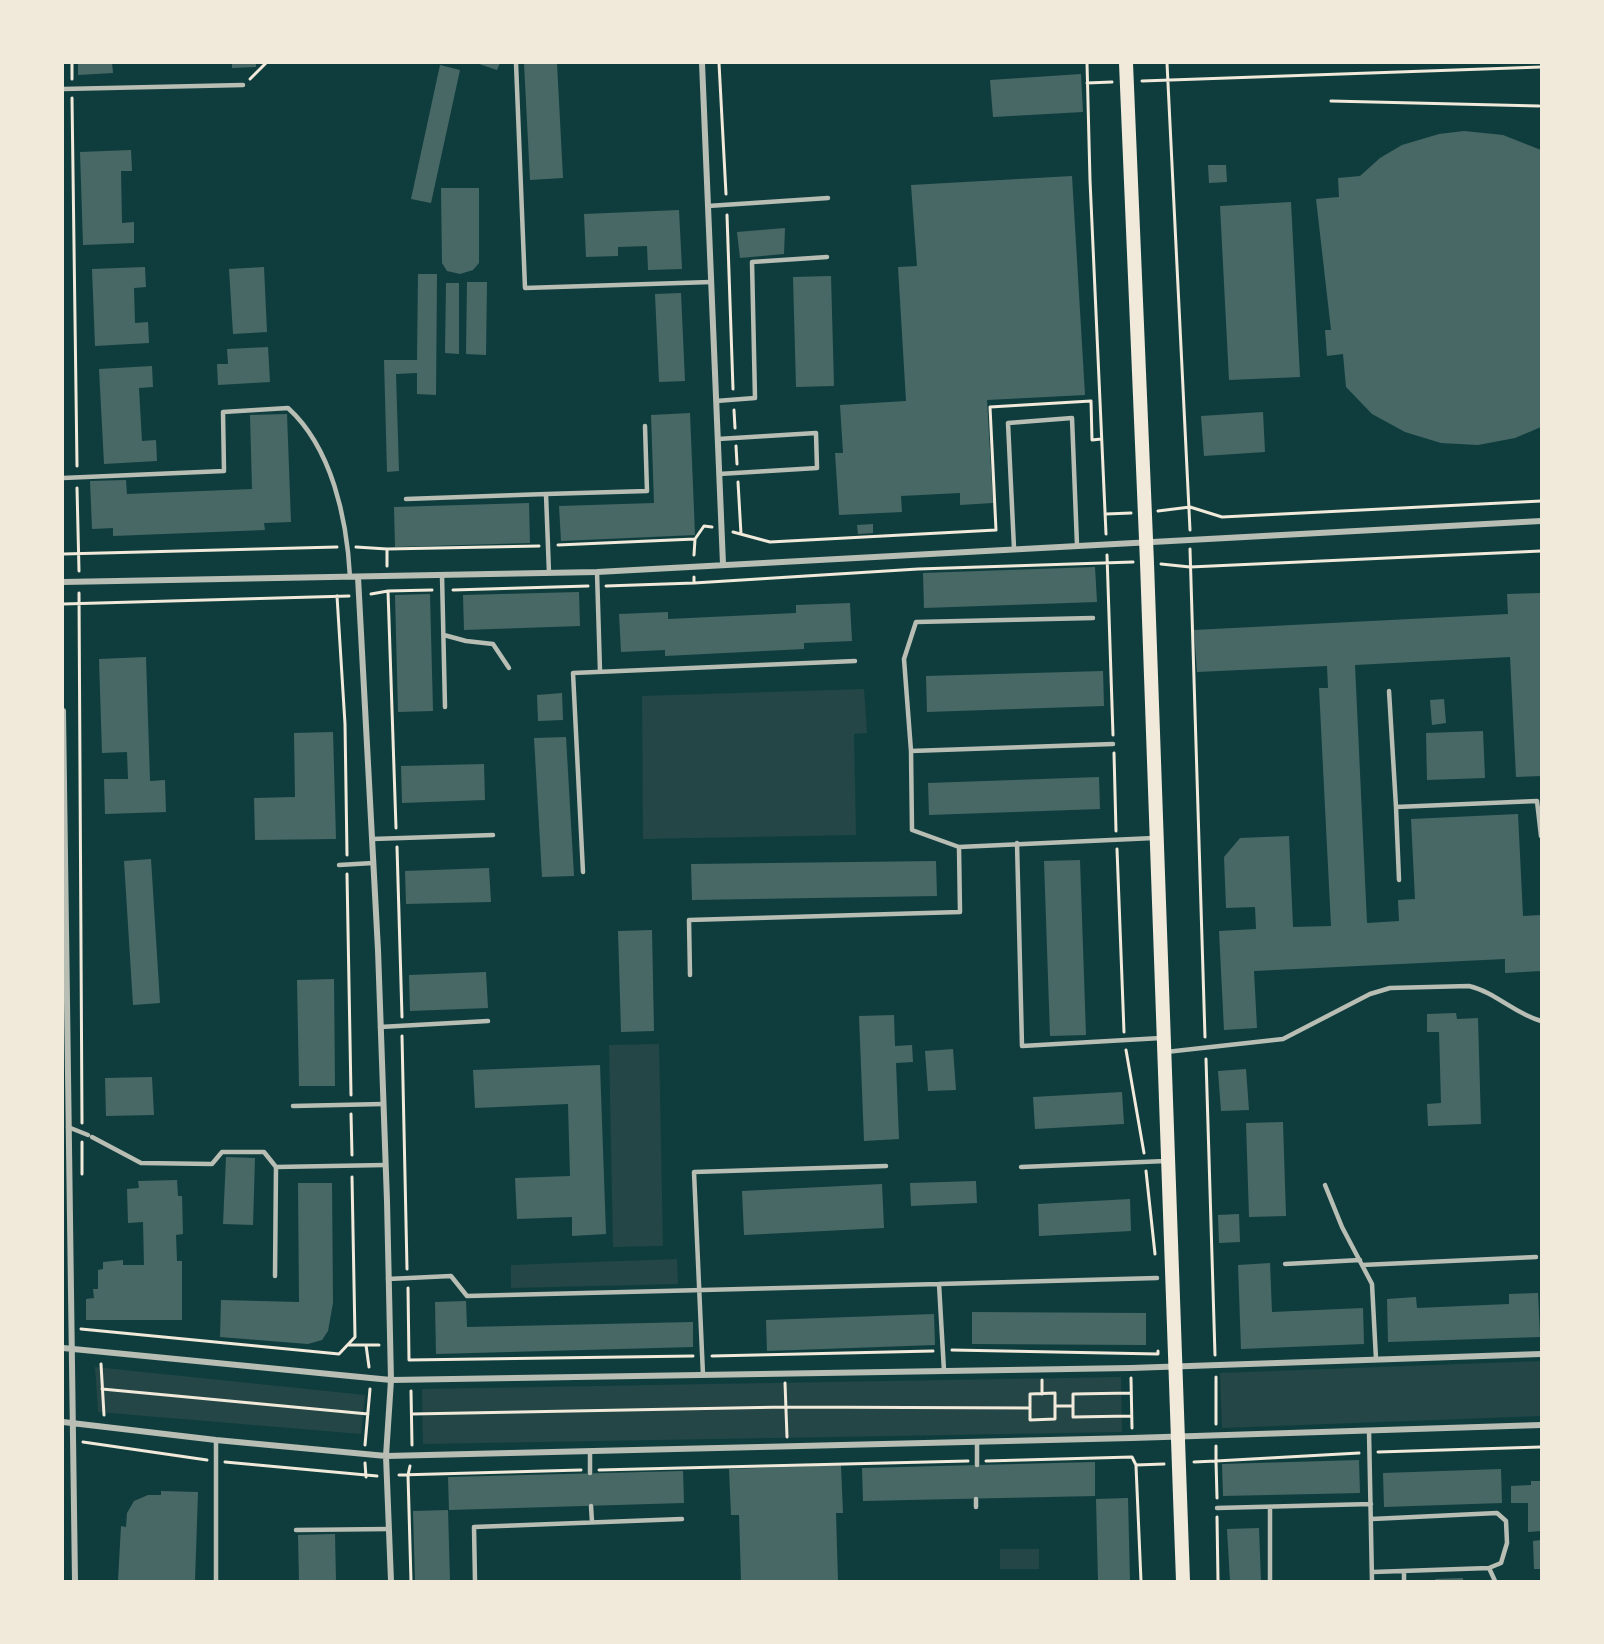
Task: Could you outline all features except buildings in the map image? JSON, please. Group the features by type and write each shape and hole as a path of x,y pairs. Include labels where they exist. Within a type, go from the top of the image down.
{"main road":[{"path":"1126,63 1147,562 1183,1581"}],"street":[{"path":"702,63 723,564"},
{"path":"63,582 597,572 1541,521"},
{"path":"358,577 386,1165 391,1380 386,1456 391,1581"},
{"path":"63,711 65,1043 74,1348 75,1581"},
{"path":"63,1348 391,1380 1131,1368 1541,1354"},
{"path":"63,1422 74,1421 216,1440 386,1456 1216,1436 1541,1425"}],"lane":[{"path":"516,63 525,288 711,282"},
{"path":"63,89 243,85"},
{"path":"708,206 828,198"},
{"path":"716,401 755,398 752,262 827,257"},
{"path":"63,478 224,471 223,412 288,408 303,421 337,488 349,547 350,577"},
{"path":"1014,548 1008,423 1072,418 1077,545"},
{"path":"406,499 647,490 645,426"},
{"path":"718,439 816,434 817,468 719,474"},
{"path":"546,494 549,573"},
{"path":"597,572 600,671"},
{"path":"442,575 445,707"},
{"path":"1094,618 916,622 904,659 911,751 912,830 959,847 1157,838"},
{"path":"444,635 466,641 493,644 509,668"},
{"path":"583,872 573,673 855,661"},
{"path":"1389,691 1399,880"},
{"path":"911,751 1113,744"},
{"path":"1396,807 1539,801 1541,836"},
{"path":"372,839 493,835"},
{"path":"1017,843 1022,1046 1125,1042 1205,1049 1283,1039 1370,994 1390,988 1469,986 1480,988 1526,1017 1541,1021"},
{"path":"690,975 689,920 960,912 959,847"},
{"path":"339,865 373,863"},
{"path":"380,1027 488,1021"},
{"path":"293,1106 383,1104"},
{"path":"68,1126 141,1163 212,1164 222,1152 264,1152 276,1167 275,1276"},
{"path":"1021,1167 1168,1161"},
{"path":"276,1167 386,1165"},
{"path":"703,1375 694,1172 886,1166"},
{"path":"1326,1185 1342,1227 1372,1284 1376,1359"},
{"path":"1285,1264 1536,1257"},
{"path":"388,1279 451,1276 467,1296 1157,1278"},
{"path":"939,1284 944,1371"},
{"path":"1369,1431 1372,1581"},
{"path":"216,1440 216,1581"},
{"path":"977,1442 977,1463"},
{"path":"590,1451 590,1472"},
{"path":"976,1499 976,1507"},
{"path":"1217,1508 1371,1504"},
{"path":"591,1506 592,1522"},
{"path":"1269,1507 1270,1581"},
{"path":"1372,1519 1497,1513 1506,1521 1507,1543 1501,1563 1489,1568 1373,1572"},
{"path":"475,1581 474,1527 682,1519"},
{"path":"296,1530 389,1529"},
{"path":"1489,1568 1495,1581"},
{"path":"1404,1572 1404,1581"}],"path":[{"path":"72,63 88,1135 82,1178"},
{"path":"243,85 266,63"},
{"path":"719,63 734,400"},
{"path":"1088,63 1125,1042 1146,1162 1157,1278"},
{"path":"1167,63 1190,524"},
{"path":"1087,83 1168,82 1541,67"},
{"path":"1331,101 1539,106"},
{"path":"694,584 695,539 704,526 722,528 770,542 996,530 990,407 1091,401 1092,440 1102,439"},
{"path":"1106,514 1190,507 1222,517 1541,501"},
{"path":"63,554 349,547 387,549 695,539"},
{"path":"387,549 411,1380 412,1455 408,1474 411,1581"},
{"path":"1190,550 1215,1354"},
{"path":"63,604 337,596 388,591 694,584 918,569 1108,562 1147,562 1190,567 1541,551"},
{"path":"73,1328 339,1354 355,1337 345,724 337,596"},
{"path":"82,1317 82,1329"},
{"path":"99,1331 99,1337"},
{"path":"409,1360 942,1350 1158,1354 1158,1343"},
{"path":"366,1345 371,1378 364,1453 366,1476"},
{"path":"1130,1354 1132,1457 1136,1465 1141,1581"},
{"path":"101,1364 104,1417"},
{"path":"1216,1365 1218,1581"},
{"path":"785,1378 787,1441"},
{"path":"1042,1379 1042,1394"},
{"path":"102,1389 368,1414"},
{"path":"1131,1393 1073,1394 1073,1417 1131,1416"},
{"path":"1030,1394 1054,1394 1055,1406 1055,1419 1030,1420 1030,1394"},
{"path":"1055,1406 1073,1406"},
{"path":"411,1414 786,1407 1030,1408"},
{"path":"1042,1426 1043,1419"},
{"path":"105,1436 106,1445"},
{"path":"75,1441 216,1461 366,1476 977,1463 1132,1457"},
{"path":"1136,1465 1216,1461"}],"shaded area":[{"path":"864,689 867,733 854,734 856,835 643,839 642,696"},
{"path":"659,1044 663,1246 613,1247 609,1045"},
{"path":"677,1259 678,1284 511,1288 511,1265"},
{"path":"1541,1361 1541,1416 1222,1428 1220,1373"},
{"path":"95,1367 365,1395 361,1434 98,1412"},
{"path":"1121,1377 1122,1432 423,1444 422,1389"},
{"path":"1000,1549 1039,1549 1039,1569 1000,1569"}]}
